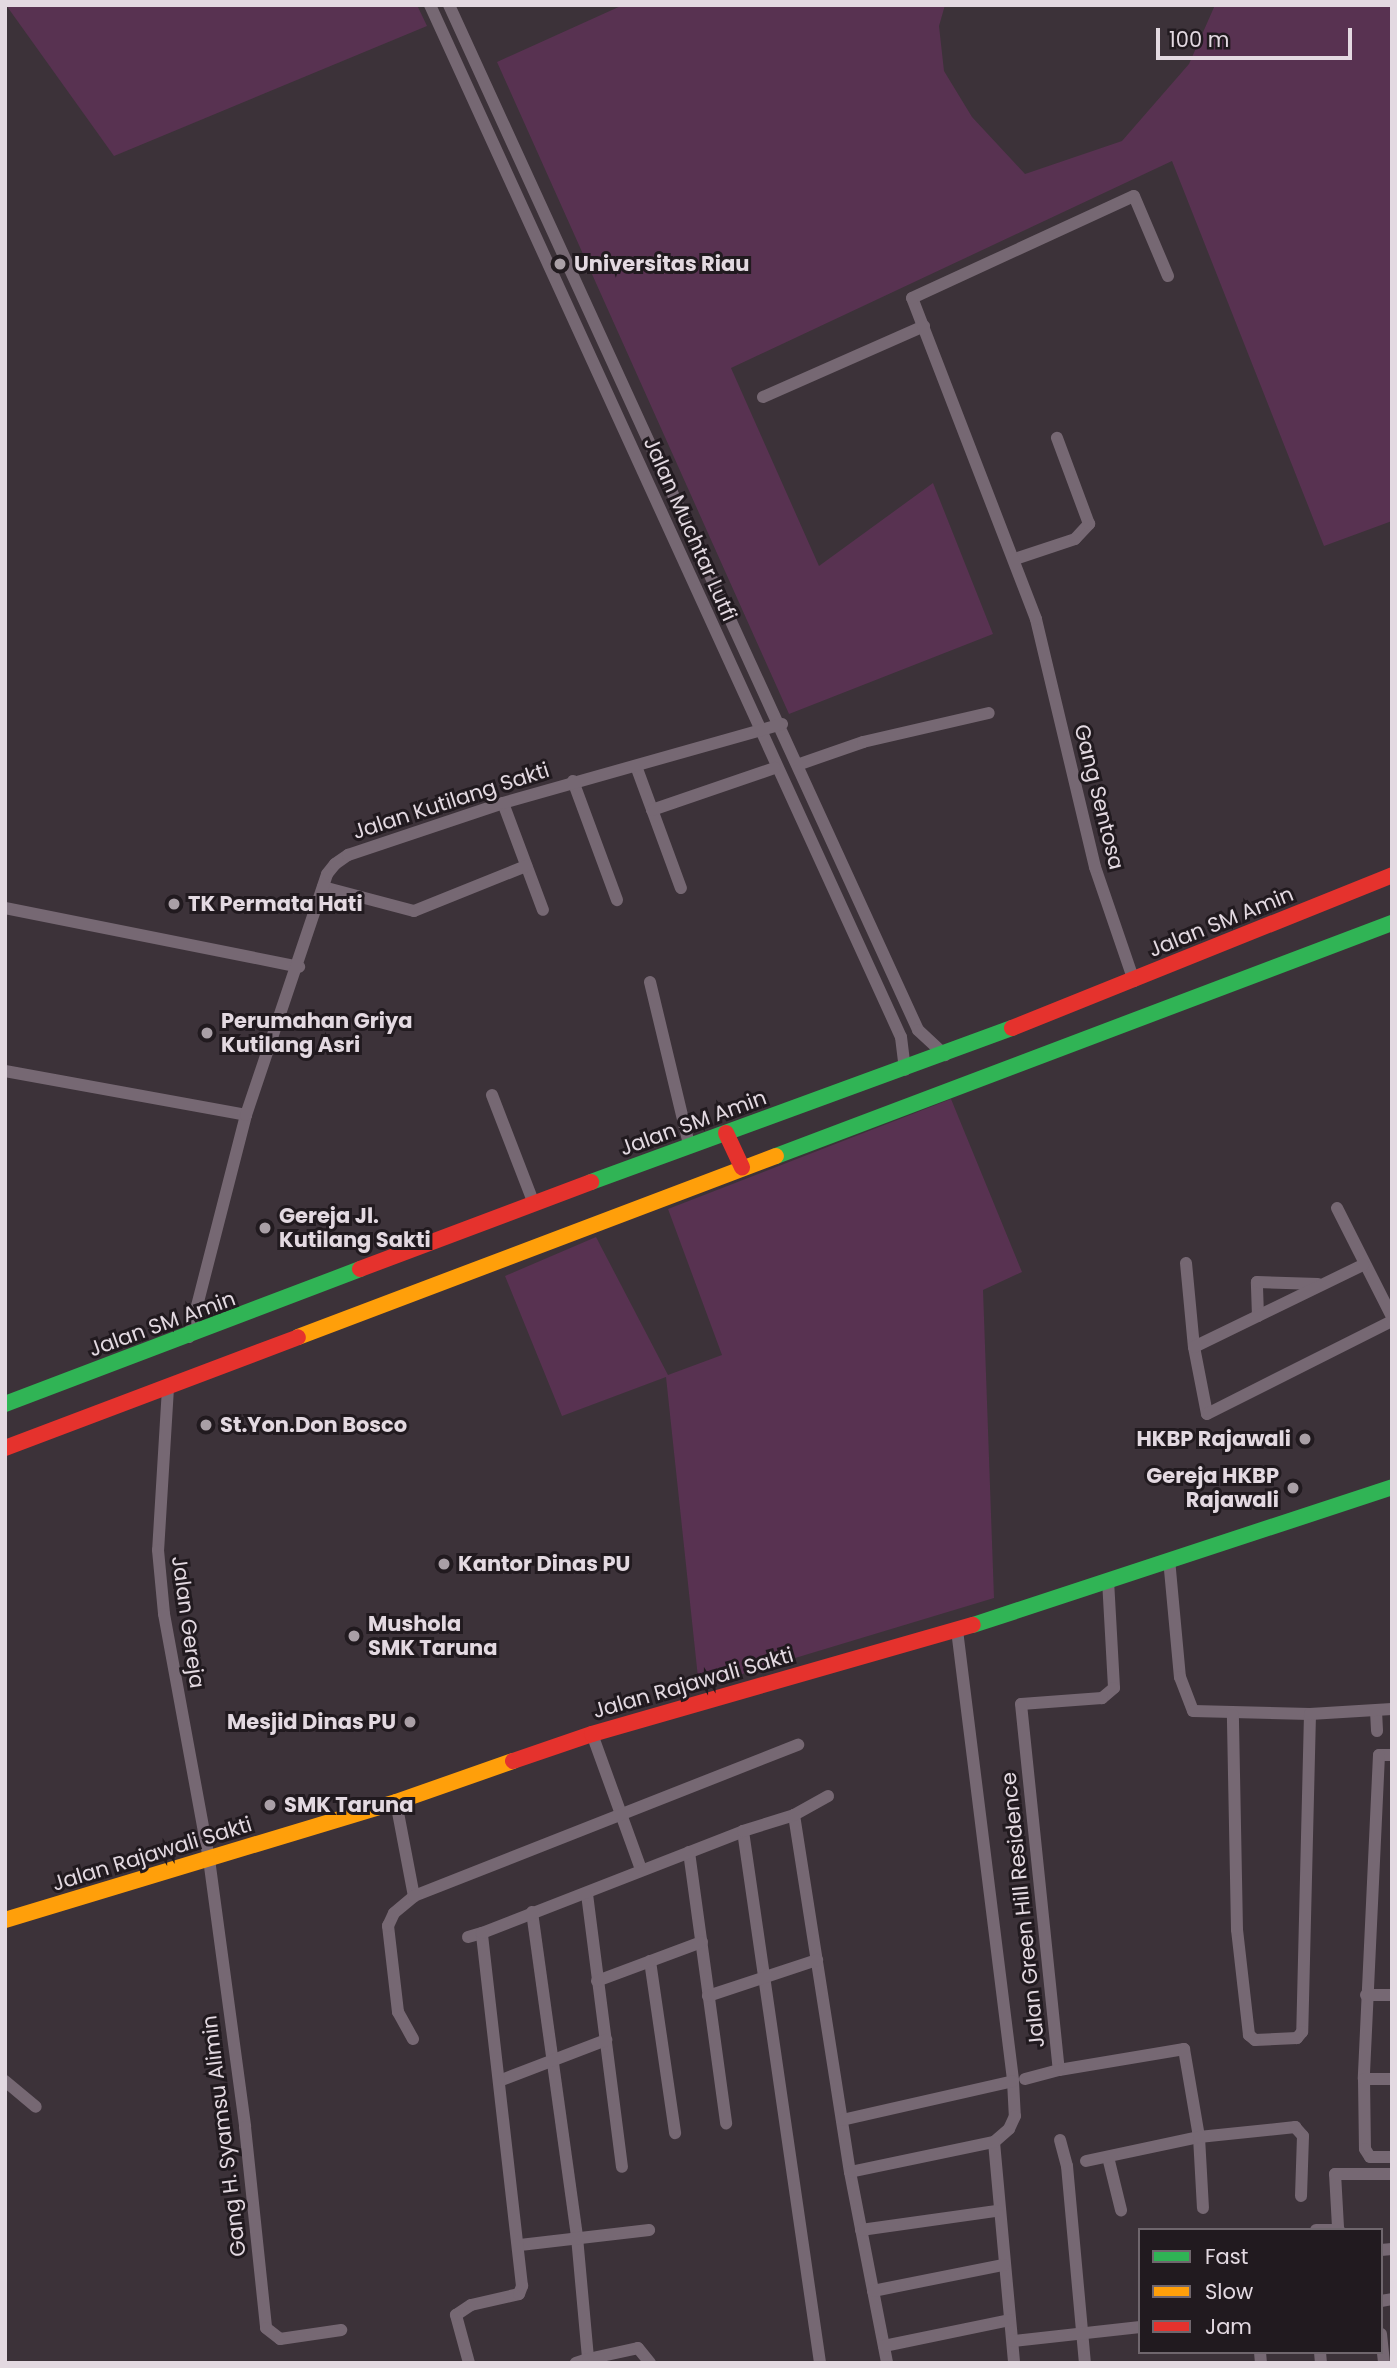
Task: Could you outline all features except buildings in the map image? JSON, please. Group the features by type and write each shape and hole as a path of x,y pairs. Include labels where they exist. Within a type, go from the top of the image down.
{"main road":[{"name":"Jalan SM Amin","path":"5,1404 189,1337 689,1144 905,1070 1134,981 1392,875"},
{"path":"5,1448 1392,923"},
{"path":"726,1133 742,1167"},
{"name":"Jalan Rajawali Sakti","path":"5,1920 396,1802 592,1734 957,1630 1392,1487"}],"street":[{"name":"Jalan Muchtar Lutfi","path":"430,5 597,365 758,732 901,1037 905,1070"},
{"name":"Jalan Muchtar Lutfi","path":"449,5 782,724 918,1030 944,1055"},
{"name":"Gang Sentosa","path":"1134,981 1095,867 1036,619 912,298 1134,196 1168,276"},
{"path":"763,397 924,326"},
{"path":"1015,559 1074,539 1089,524 1057,438"},
{"path":"800,764 863,742 989,713"},
{"name":"Jalan Kutilang Sakti","path":"189,1337 246,1115 299,967 327,874 348,855 503,803 782,724"},
{"path":"636,765 681,888"},
{"path":"652,810 775,768"},
{"path":"573,781 617,900"},
{"path":"503,803 543,910"},
{"path":"323,887 414,911 526,866"},
{"path":"5,908 299,967"},
{"path":"650,982 689,1144"},
{"path":"5,1072 246,1115"},
{"path":"492,1095 534,1204"},
{"path":"1186,1263 1194,1347 1205,1413 1210,1414 1392,1319 1337,1208"},
{"path":"1194,1347 1363,1265"},
{"path":"1258,1316 1257,1282 1322,1285"},
{"name":"Jalan Gereja","path":"169,1388 158,1550 164,1614 209,1860"},
{"path":"1169,1559 1185,1696 1193,1711 1233,1715 1392,1709"},
{"name":"Jalan Green Hill Residence","path":"1108,1580 1114,1688 1102,1698 1021,1704 1059,2070 1184,2049 1199,2137 1203,2208"},
{"path":"850,2172 994,2142 1009,2129 1015,2116 1019,2080 957,1630"},
{"path":"1376,1711 1377,1731"},
{"path":"1233,1715 1237,1930 1249,2035 1255,2040 1297,2038 1302,2032 1310,1714"},
{"path":"592,1734 641,1869"},
{"path":"413,2039 398,2012 388,1926 394,1913 414,1896 798,1745"},
{"path":"1392,1755 1379,1755 1364,2079 1365,2149 1370,2157 1392,2157"},
{"path":"468,1937 587,1894 641,1869 794,1815 828,1796"},
{"path":"396,1802 414,1896"},
{"path":"794,1815 850,2172 887,2363"},
{"path":"743,1831 820,2363"},
{"path":"689,1852 726,2123"},
{"name":"Gang H. Syamsu Alimin","path":"209,1860 245,2127 266,2328 280,2339 341,2330"},
{"path":"587,1894 622,2166"},
{"path":"532,1912 576,2237 582,2361 633,2347 641,2349 650,2363"},
{"path":"469,2363 456,2315 471,2305 520,2293 520,2245 482,1933"},
{"path":"597,1981 702,1942"},
{"path":"708,1996 817,1960"},
{"path":"650,1961 675,2133"},
{"path":"1366,1995 1392,1994"},
{"path":"499,2081 606,2040"},
{"path":"842,2120 1059,2070"},
{"path":"1364,2079 1392,2079"},
{"path":"5,2081 36,2107"},
{"path":"1086,2161 1199,2137 1295,2127 1303,2136 1301,2196"},
{"path":"1060,2140 1067,2166 1085,2363"},
{"path":"994,2142 997,2211 1014,2363"},
{"path":"1108,2157 1121,2210"},
{"path":"1338,2228 1335,2174 1392,2174"},
{"path":"861,2230 997,2211"},
{"path":"520,2245 649,2230"},
{"path":"873,2291 1003,2265"},
{"path":"884,2346 1009,2320"},
{"path":"1013,2341 1138,2327"}],"shaded area":[{"path":"6,5 417,5 427,26 114,156"},
{"path":"623,5 945,5 939,26 944,71 972,117 1025,174 1122,141 1189,64 1215,5 1392,5 1392,521 1324,546 1172,161 731,368 819,566 933,483 993,634 789,714 497,62"},
{"path":"951,1099 1022,1272 983,1290 994,1598 699,1687 666,1377 562,1416 505,1276 596,1237 668,1375 722,1355 668,1209"}],"traffic: fast":[{"path":"776,1156 1392,923"},
{"path":"591,1182 1012,1028"},
{"path":"5,1404 360,1269"},
{"path":"973,1625 1392,1487"}],"traffic: slow":[{"path":"298,1337 776,1156"},
{"path":"5,1920 396,1802 513,1761"}],"traffic: jam":[{"path":"1012,1028 1392,875"},
{"path":"726,1133 742,1167"},
{"path":"360,1269 591,1182"},
{"path":"5,1448 298,1337"},
{"path":"513,1761 592,1734 973,1625"}],"place":[{"name":"Universitas Riau","path":"560,264"},
{"name":"TK Permata Hati","path":"174,904"},
{"name":"Perumahan Griya Kutilang Asri","path":"207,1033"},
{"name":"Gereja Jl. Kutilang Sakti","path":"265,1228"},
{"name":"St.Yon.Don Bosco","path":"206,1425"},
{"name":"HKBP Rajawali","path":"1305,1439"},
{"name":"Gereja HKBP Rajawali","path":"1293,1488"},
{"name":"Kantor Dinas PU","path":"444,1564"},
{"name":"Mushola SMK Taruna","path":"354,1636"},
{"name":"Mesjid Dinas PU","path":"410,1722"},
{"name":"SMK Taruna","path":"270,1805"}]}
